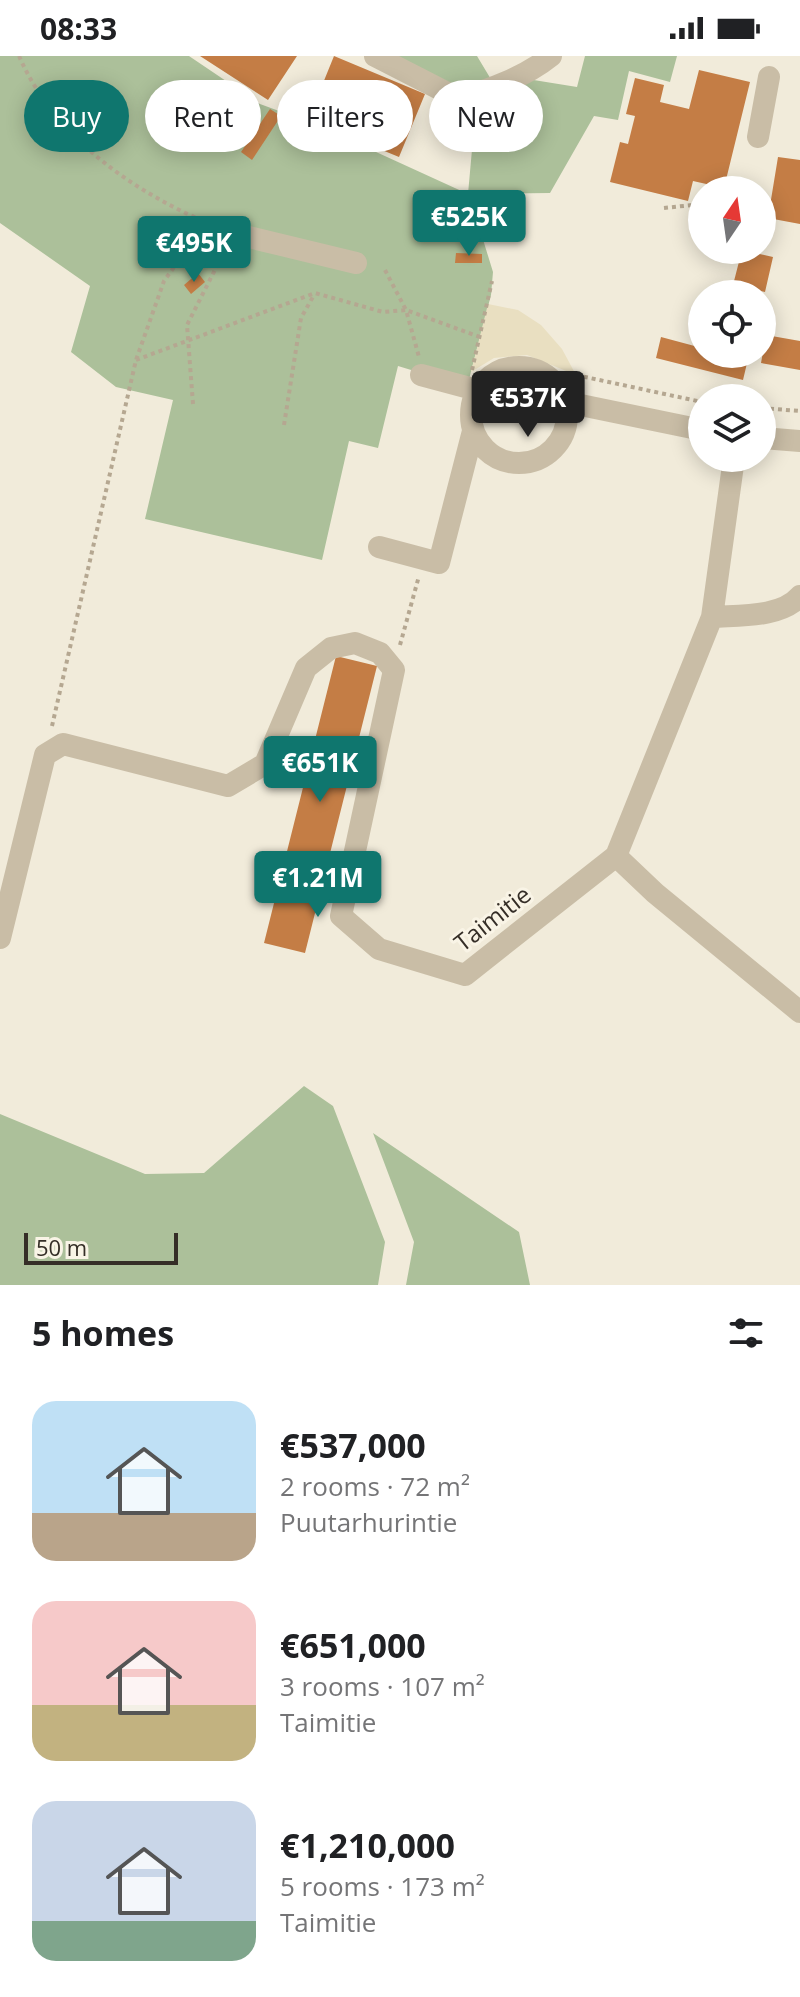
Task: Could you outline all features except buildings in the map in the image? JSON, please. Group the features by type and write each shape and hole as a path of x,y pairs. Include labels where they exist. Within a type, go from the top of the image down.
{"street":[{"path":"375,56 459,99 495,87 550,57"},
{"path":"758,137 769,77"},
{"path":"232,233 356,263"},
{"path":"517,367 533,369 548,376 566,402 567,419 563,435 554,449 541,459 525,464 508,463 487,451 473,431 470,417 477,390 501,370 517,367"},
{"path":"421,375 477,390"},
{"path":"566,402 688,427"},
{"path":"379,547 439,563 473,431"},
{"path":"776,439 800,441"},
{"name":"Taimitie","path":"394,670 341,916 379,949 465,975 616,856 712,617 732,472"},
{"path":"712,617 759,613 792,605 800,596"},
{"path":"0,938 45,755 63,744 228,786 265,764 306,668 331,648 355,643 380,653 394,670"},
{"path":"616,856 655,893 800,1012"}],"path":[{"path":"19,56 32,85 73,135 121,175 171,208 232,233"},
{"path":"664,208 688,205"},
{"path":"193,404 187,325 218,268 232,233"},
{"path":"45,755 136,360 164,281 183,255 207,239 232,233"},
{"path":"385,270 406,310 421,375"},
{"path":"136,360 315,293 383,312 406,310 480,337"},
{"path":"284,425 301,318 315,293"},
{"path":"576,375 688,399"},
{"path":"776,409 800,411"},
{"path":"394,670 424,559"}],"green space":[{"path":"0,56 189,56 224,80 145,80 145,152 261,152 261,104 277,110 277,152 376,152 468,194 472,152 543,152 543,82 577,87 585,56 677,56 670,82 629,71 618,120 594,116 550,193 469,194 493,272 491,295 467,387 398,366 378,448 349,441 322,560 145,519 173,400 116,387 71,352 90,286 0,223"},
{"path":"375,56 477,56 491,80 439,80"},
{"path":"304,1086 333,1106 385,1242 378,1285 0,1285 0,1114 145,1174 204,1173"},
{"path":"373,1133 519,1232 530,1285 406,1285 414,1242"}],"shaded area":[{"path":"488,304 518,310 541,325 562,349 576,375 527,355 494,358 471,372"}]}
